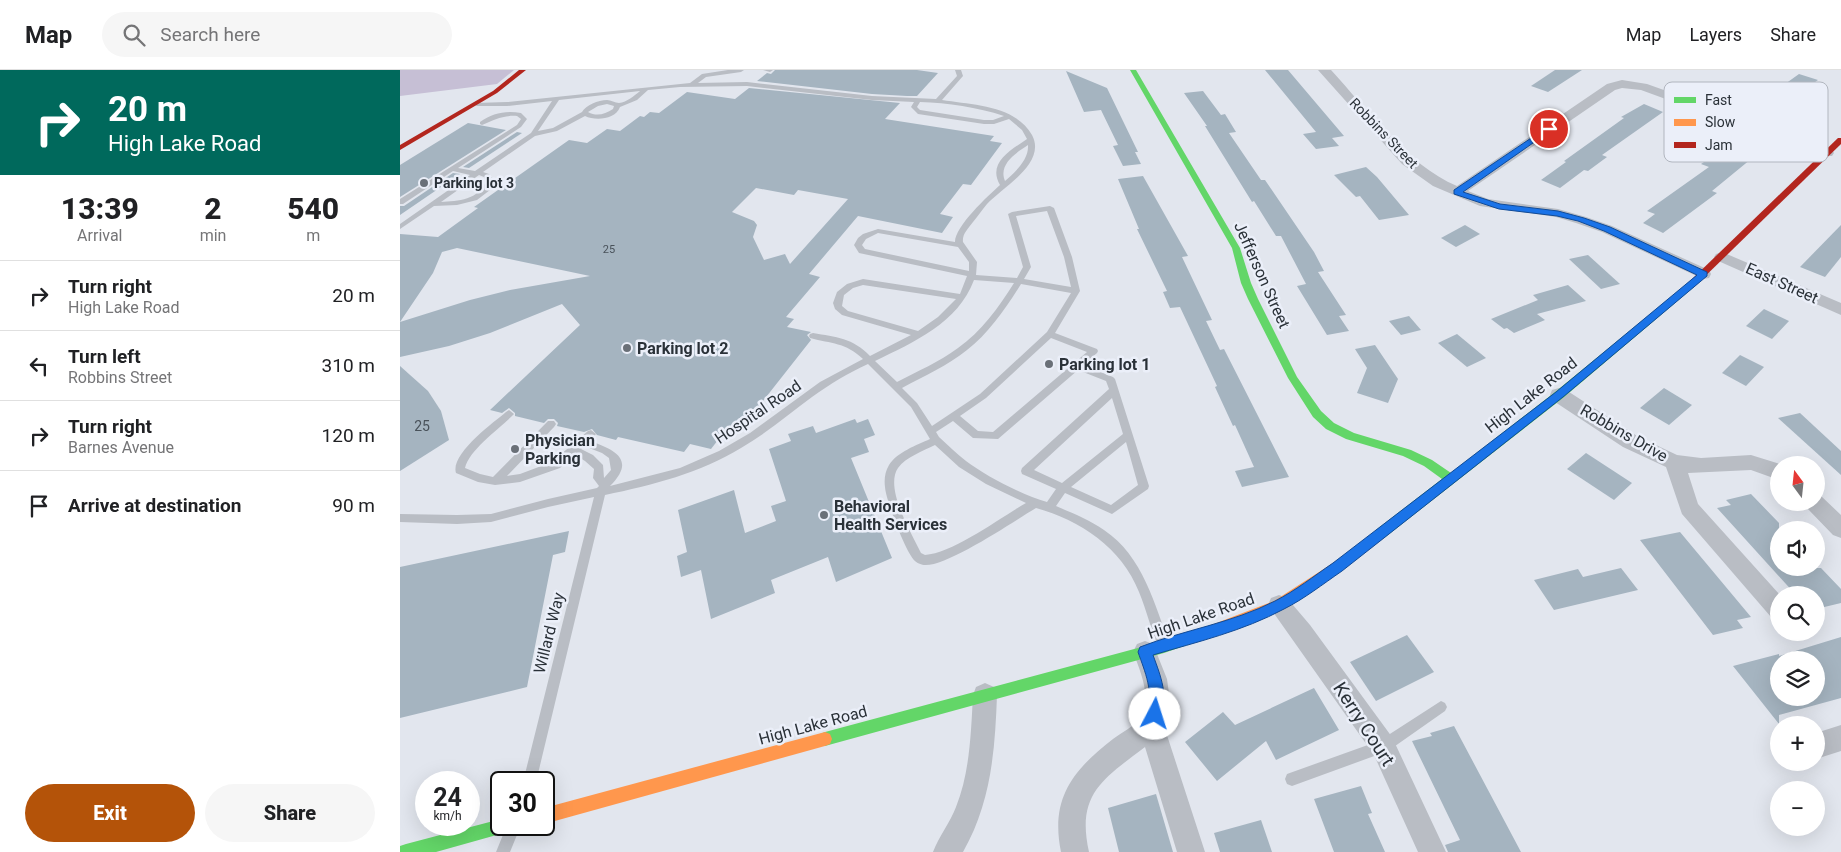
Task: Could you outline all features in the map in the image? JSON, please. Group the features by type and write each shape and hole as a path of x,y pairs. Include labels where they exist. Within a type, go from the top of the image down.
{"street":[{"path":"400,148 496,92 523,70"},
{"name":"Jefferson Street","path":"1133,70 1236,248 1246,283 1253,299 1293,378 1317,414 1330,426 1350,436 1407,453 1428,463 1451,479"},
{"name":"Robbins Street","path":"1324,70 1407,161 1426,176 1457,192 1499,206 1558,213 1607,229 1704,274"},
{"path":"1457,192 1617,84 1643,87 1664,93"},
{"name":"High Lake Road","path":"555,813 1155,649 1222,628 1280,605 1337,567 1559,395 1704,274 1820,162"},
{"name":"East Street","path":"1722,257 1841,309"},
{"name":"Robbins Drive","path":"1559,395 1630,440 1675,462 1693,465 1745,460 1761,463 1770,468"},
{"path":"1675,462 1689,508 1770,600"},
{"path":"1823,511 1841,529"},
{"name":"Kerry Court","path":"1280,605 1383,746 1432,852"},
{"path":"1155,649 1155,679 1158,701 1151,726 1191,852"},
{"path":"947,852 963,824 975,788 983,738 984,695"},
{"path":"1075,852 1071,837 1072,810 1080,788 1102,766 1151,726"},
{"path":"1825,743 1841,738"},
{"path":"406,852 490,830"}],"lane":[{"path":"691,85 704,75 740,70"},
{"path":"938,101 960,76 958,70"},
{"path":"477,104 507,104 646,88 747,84 872,98 938,101 992,110 1010,116 1025,128 1031,140 1032,151 1026,164 985,202 974,215 960,234 958,238 959,245"},
{"path":"585,113 593,117 613,112 618,106 635,99 646,88"},
{"path":"400,228 533,134 557,98"},
{"path":"918,100 914,107 918,112 984,122 994,122 1010,116"},
{"path":"533,134 555,130 585,113 588,108 600,103 612,102 618,106"},
{"path":"400,202 519,126 524,119 519,114 508,114 493,117 482,123"},
{"path":"1004,186 999,177 999,169 1003,162 1031,140"},
{"path":"462,162 486,166"},
{"path":"432,204 459,202 479,194 488,187 490,181 486,175 451,169"},
{"path":"896,387 964,348 992,319 1020,281 1027,267 1012,214 1050,208 1068,257 1076,291 1050,334 983,396 953,416 934,435 894,466 889,474 888,486 891,498 917,556 922,560 929,560 947,554 1035,503"},
{"path":"971,276 973,263 968,253 959,245 878,231 861,238 858,245 862,251 971,276 1020,281 1076,291"},
{"name":"Hospital Road","path":"400,518 489,518 525,511 602,488 673,474 724,454 752,437 796,403 836,377 920,334 940,321 962,297 971,276"},
{"path":"920,334 845,313 838,307 838,298 850,286 870,282 962,297"},
{"path":"953,416 976,435 995,436 1094,351 1050,334"},
{"path":"814,336 844,342 857,348 914,405 934,435 963,464 990,481 1085,524 1102,534 1132,566 1144,590 1155,649"},
{"path":"1076,366 1110,379 1114,390 1144,486 1112,510 1026,471 1114,390"},
{"path":"509,414 466,454 460,464 460,470 478,478 495,481 520,478 556,465 591,434"},
{"path":"495,481 551,424"},
{"path":"1049,507 1064,488 1128,435"},
{"path":"574,450 599,468 598,478 602,488 615,476 618,467 614,456 605,450 583,442"},
{"name":"Willard Way","path":"532,771 602,488"},
{"path":"1292,779 1383,746 1441,707"},
{"path":"503,852 510,836"}],"shaded area":[{"path":"400,70 514,70 497,84 400,96"}],"building":[{"path":"775,70 917,70 938,73 917,96 907,96 757,81 767,73 771,74"},
{"path":"1265,70 1288,70 1344,136 1332,138 1339,146 1316,149 1303,134 1316,132"},
{"path":"1555,70 1582,70 1548,92 1531,86"},
{"path":"1066,71 1107,88 1138,152 1135,152 1141,164 1123,166 1113,146 1118,145 1101,110 1084,112"},
{"path":"1799,74 1818,80 1815,82 1788,82"},
{"path":"749,88 900,103 885,119 994,136 990,141 1002,143 971,185 963,184 940,214 953,217 942,233 858,216 809,274 820,277 786,317 794,319 787,327 811,332 807,335 811,340 737,434 725,431 711,449 690,444 684,452 618,437 616,440 597,435 592,429 584,432 557,426 558,423 554,419 548,419 544,423 515,416 515,413 509,408 502,413 490,410 580,325 562,304 490,333 449,346 400,357 400,322 400,234 438,237 478,208 474,207 569,140 587,143 607,129 620,131 640,116 644,117 650,112 659,113 687,92 735,99","holes":["756,188 794,195 798,190 848,199 790,264 785,254 764,260 753,237 757,225 754,221 732,212","457,248 590,276 510,290 470,300 400,322 433,273 442,252"]},
{"path":"1203,91 1221,115 1225,114 1236,132 1229,133 1261,180 1265,180 1314,252 1324,271 1318,272 1346,315 1339,316 1349,331 1327,335 1297,286 1306,284 1281,236 1276,236 1254,201 1252,202 1205,126 1207,126 1184,93"},
{"path":"1644,104 1663,112 1602,155 1607,157 1588,171 1584,170 1560,188 1541,180 1624,118 1621,117"},
{"name":"Parking lot 3","path":"468,123 506,130 400,197 400,165"},
{"path":"517,132 522,133 469,168 463,167"},
{"path":"1704,162 1747,162 1712,191 1717,193 1663,233 1643,223 1655,214 1647,211 1709,167 1701,164"},
{"path":"1366,167 1377,177 1409,215 1379,220 1360,196 1356,197 1334,175"},
{"path":"453,173 460,174 400,215 400,206 404,206"},
{"path":"1143,176 1188,256 1182,257 1212,320 1206,321 1220,350 1224,349 1289,477 1242,487 1235,471 1254,467 1235,425 1233,426 1215,387 1217,386 1180,307 1170,308 1163,292 1167,291 1137,229 1139,229 1118,179"},
{"path":"1465,225 1480,234 1456,247 1441,238"},
{"path":"1841,225 1841,257 1825,277 1800,267"},
{"path":"1588,255 1620,284 1601,289 1569,259"},
{"path":"1568,285 1586,301 1537,314 1545,320 1514,333 1507,328 1504,329 1491,319 1538,300 1533,295"},
{"path":"1764,309 1789,321 1772,339 1746,326"},
{"path":"1409,316 1421,330 1401,335 1389,321"},
{"path":"1457,334 1486,358 1467,367 1438,343"},
{"path":"1375,345 1398,379 1388,403 1357,393 1367,368 1355,349"},
{"path":"1740,355 1764,367 1746,386 1722,373"},
{"path":"400,366 428,391 441,411 449,440 400,471"},
{"path":"1664,388 1692,405 1669,425 1640,408"},
{"path":"1800,413 1841,451 1841,475 1825,461 1825,456 1820,456 1778,418"},
{"name":"Behavioral Health Services","path":"855,419 857,423 868,419 875,435 864,439 869,452 851,458 892,558 836,582 828,557 771,580 775,593 711,619 701,570 681,577 677,556 687,552 678,510 734,490 745,533 776,521 771,506 786,501 769,449 791,441 788,434 813,426 816,433"},
{"path":"1586,453 1632,483 1614,500 1567,469"},
{"path":"1751,494 1777,521 1770,521 1770,566 1717,508 1731,505 1726,500"},
{"path":"569,531 565,552 553,555 527,687 400,718 400,567"},
{"path":"1680,532 1751,617 1737,620 1743,628 1713,635 1640,540"},
{"path":"1621,568 1638,590 1554,610 1534,580 1578,569 1583,577"},
{"path":"1825,572 1841,589 1841,603 1825,607 1825,586 1788,586 1779,576 1825,576"},
{"path":"1407,635 1434,672 1376,701 1350,662"},
{"path":"1841,637 1841,698 1825,702 1825,651 1795,651"},
{"path":"1770,656 1770,706 1812,706 1779,716 1773,716 1733,666"},
{"path":"1314,688 1339,730 1276,760 1266,741 1217,781 1185,742 1223,712 1235,725"},
{"path":"1454,726 1521,852 1448,852 1445,845 1460,840 1412,741 1432,736 1430,733"},
{"path":"1361,786 1372,813 1368,814 1385,852 1334,852 1314,799"},
{"path":"1156,794 1173,852 1119,852 1108,808"},
{"path":"1261,820 1272,852 1220,852 1214,833"}],"traffic: fast":[{"path":"1133,70 1236,248 1246,283 1253,299 1293,378 1317,414 1330,426 1350,436 1407,453 1428,463 1451,479"},
{"path":"1380,534 1559,395 1690,286"},
{"path":"825,739 1164,647 1211,631"},
{"path":"406,852 490,830"}],"traffic: slow":[{"path":"1211,631 1279,605 1337,567 1380,534"},
{"path":"555,813 825,739"}],"traffic: jam":[{"path":"400,148 495,92 523,70"},
{"path":"1828,153 1841,140"},
{"path":"1690,286 1818,162"}],"place":[{"name":"Parking lot 3","path":"424,183"},
{"name":"Parking lot 2","path":"627,348"},
{"name":"Parking lot 1","path":"1049,364"},
{"name":"Physician Parking","path":"515,449"},
{"name":"Behavioral Health Services","path":"824,515"}],"route":[{"path":"1155,714 1158,701 1155,679 1145,652 1222,628 1280,605 1310,586 1559,395 1704,274 1607,229 1581,220 1558,213 1485,203 1457,192 1549,129"}]}
